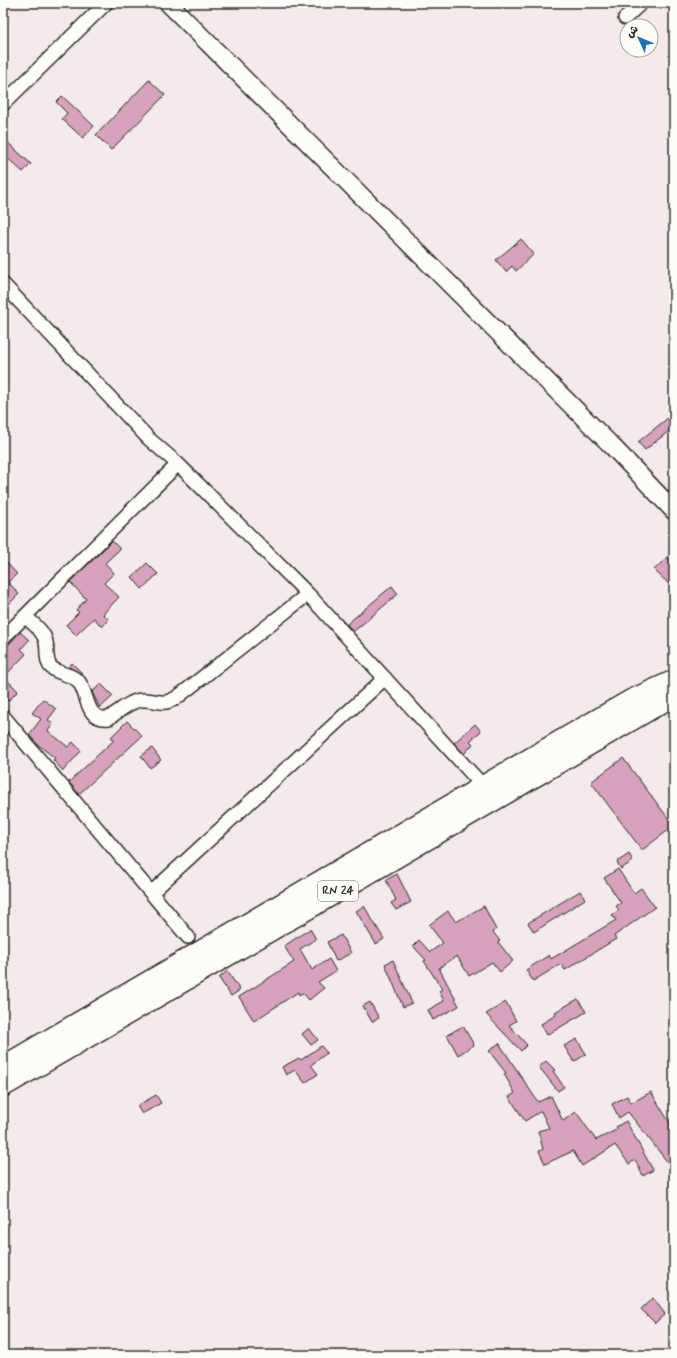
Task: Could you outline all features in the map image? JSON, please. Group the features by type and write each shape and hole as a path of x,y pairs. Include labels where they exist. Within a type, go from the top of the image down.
{"highway":[{"name":"RN 24","path":"3,1066 630,700 674,680"},
{"name":"RN 24","path":"3,1088 674,696"}],"main road":[{"path":"168,3 612,446 674,511"}],"street":[{"path":"3,104 106,3"},
{"path":"625,18 641,3"},
{"path":"3,284 149,439 178,464 308,594 483,786"},
{"path":"3,638 178,464"},
{"path":"25,616 44,636 50,665 53,669 74,677 79,682 84,691 89,707 96,716 103,719 108,718 138,701 162,703 168,702 179,696 308,594"},
{"path":"151,893 385,678"},
{"path":"3,716 188,937"}],"building":[{"path":"149,80 165,95 111,150 96,135"},
{"path":"62,96 94,126 83,138 62,119 67,113 56,102"},
{"path":"3,138 31,164 23,172 3,154"},
{"path":"521,239 534,254 516,271 512,266 506,272 496,260"},
{"path":"674,413 674,427 645,450 638,442"},
{"path":"112,541 120,549 105,563 114,573 104,583 119,597 103,614 109,620 102,627 94,618 76,635 66,625 79,612 76,610 86,599 70,582"},
{"path":"667,557 674,564 674,579 669,584 654,570"},
{"path":"3,559 17,574 8,582 19,594 3,610"},
{"path":"147,563 158,574 142,589 132,577"},
{"path":"392,586 398,594 353,632 347,624"},
{"path":"20,632 29,640 21,649 26,654 4,677 18,691 8,701 3,696 3,646 9,644"},
{"path":"72,663 82,673 82,674 69,667"},
{"path":"101,684 113,696 100,708 92,692"},
{"path":"43,699 56,709 48,720 53,724 48,731 68,747 73,742 81,751 63,771 53,760 55,758 37,744 29,735 41,719 32,713"},
{"path":"127,721 142,736 79,794 69,782 114,740 111,737"},
{"path":"475,724 481,731 470,741 473,744 464,754 454,743"},
{"path":"152,748 161,760 150,768 141,756"},
{"path":"623,758 674,826 642,850 591,782"},
{"path":"629,854 633,861 621,869 617,862"},
{"path":"618,869 634,893 641,888 655,907 614,936 616,939 565,970 561,964 533,981 526,970 549,955 551,959 616,920 612,915 619,910 616,906 621,903 604,878"},
{"path":"397,874 411,902 396,910 391,903 396,900 386,880"},
{"path":"580,891 585,899 534,932 528,923"},
{"path":"364,906 384,939 376,944 356,911"},
{"path":"484,906 496,930 493,932 500,941 498,942 513,961 500,972 492,962 469,976 457,956 439,968 459,1006 433,1020 428,1010 444,1001 439,991 442,989 424,961 426,960 413,946 419,940 430,952 443,943 429,925 448,911 456,922"},
{"path":"310,929 316,939 300,949 312,970 329,959 336,971 318,982 324,988 309,1000 303,993 299,995 298,992 254,1021 239,997 294,962 284,946"},
{"path":"341,935 351,953 336,961 327,942"},
{"path":"393,960 412,1003 403,1007 385,964"},
{"path":"227,971 240,990 231,996 219,978"},
{"path":"578,999 586,1012 547,1035 541,1024 556,1015 555,1012"},
{"path":"370,1002 379,1018 372,1022 363,1006"},
{"path":"506,1002 516,1021 509,1025 527,1045 521,1051 486,1014"},
{"path":"463,1026 474,1045 458,1055 447,1035"},
{"path":"309,1028 318,1040 311,1045 302,1034"},
{"path":"577,1039 586,1054 574,1062 564,1046"},
{"path":"499,1043 538,1102 551,1096 563,1121 576,1112 596,1140 618,1129 616,1127 626,1121 653,1170 643,1176 635,1160 629,1164 615,1145 582,1166 573,1151 545,1164 539,1151 543,1149 538,1131 549,1128 541,1111 525,1121 509,1097 515,1093 504,1074 506,1073 489,1051"},
{"path":"321,1046 327,1053 311,1065 318,1074 305,1083 295,1070 286,1075 282,1067 299,1058 301,1060"},
{"path":"546,1061 555,1070 553,1071 564,1087 558,1091 539,1067"},
{"path":"651,1092 674,1130 674,1160 669,1164 628,1112 619,1118 612,1104 627,1096 631,1103"},
{"path":"156,1095 161,1103 142,1114 137,1106"},
{"path":"653,1298 665,1314 655,1323 641,1309"}]}
